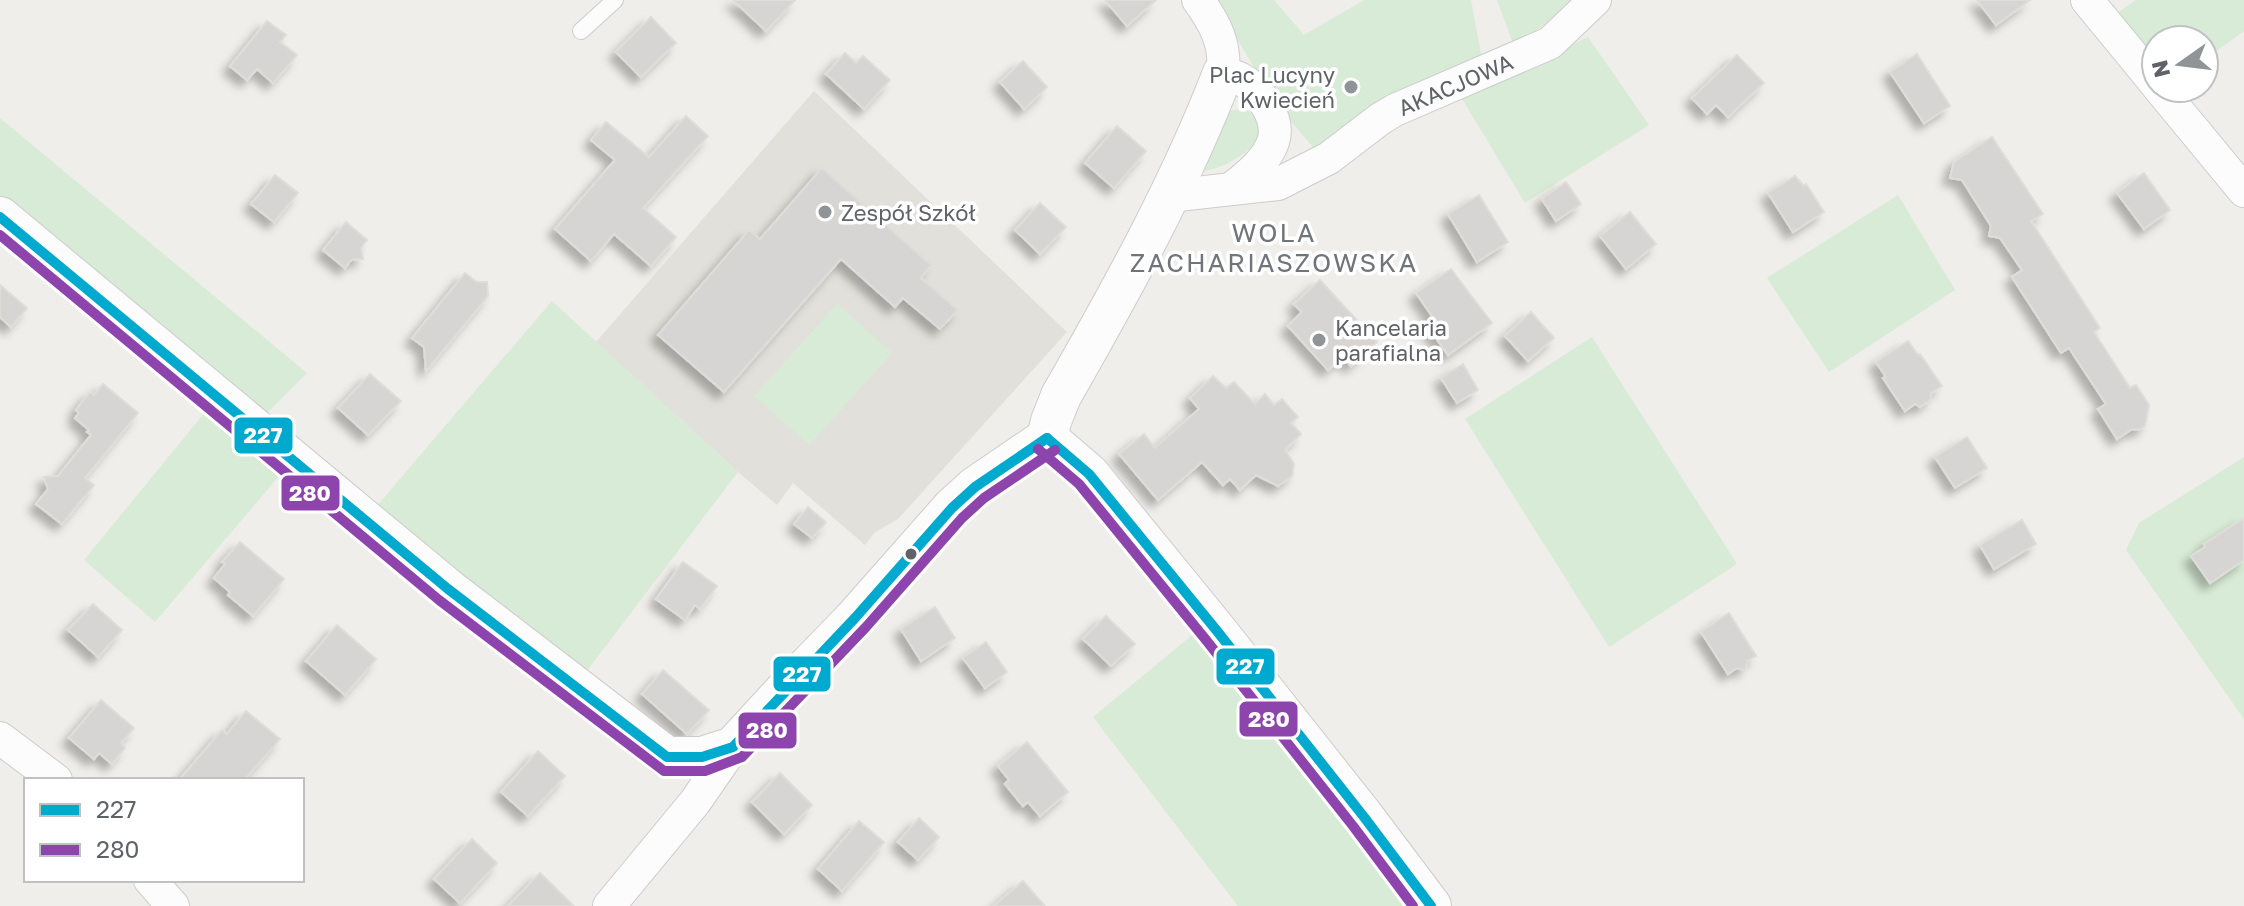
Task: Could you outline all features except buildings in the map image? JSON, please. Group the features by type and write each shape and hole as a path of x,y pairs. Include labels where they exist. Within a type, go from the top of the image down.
{"street":[{"path":"609,906 695,802 733,747 855,618 952,508 975,487 1047,438 1061,396 1169,196 1223,73 1223,43 1214,22 1198,0"},
{"name":"AKACJOWA","path":"1169,196 1278,184 1329,158 1395,110 1550,43 1595,0"},
{"path":"2087,0 2140,64"},
{"path":"1223,73 1240,79 1258,93 1314,165"},
{"path":"2173,104 2244,191"},
{"path":"1231,189 1251,173 1274,141 1275,129 1270,111"},
{"path":"0,217 448,589 667,757 702,757 733,747"},
{"path":"1047,438 1089,474 1217,631 1431,906"},
{"path":"0,738 53,778"},
{"path":"152,882 173,906"}],"lane":[{"path":"581,31 615,0"}],"shaded area":[{"name":"Zespół Szkół","path":"814,91 1067,332 898,519 874,533 865,545 793,483 777,505 596,342"}],"green space":[{"name":"Plac Lucyny Kwiecień","path":"1210,0 1274,0 1304,35 1364,0 1471,0 1483,65 1314,148 1279,108"},
{"path":"1497,0 1576,0 1514,46"},
{"path":"2136,0 2244,0 2244,31 2220,48 2220,24 2140,24 2140,49 2113,16"},
{"path":"1588,37 1649,125 1525,203 1461,97"},
{"path":"1241,109 1249,111 1260,124 1254,143 1233,160 1200,171 1225,115"},
{"path":"0,118 307,373 265,415 0,195"},
{"path":"1898,195 1955,290 1829,372 1767,278"},
{"path":"552,301 738,472 583,676 375,508"},
{"path":"837,304 892,353 809,445 754,396"},
{"path":"1592,337 1737,564 1609,647 1465,419"},
{"path":"206,411 280,475 155,622 84,560"},
{"path":"2244,457 2244,719 2126,550 2139,523"},
{"path":"1197,631 1408,906 1238,906 1093,717"}],"transit line":[{"name":"227","path":"0,217 448,589 667,757 702,757 733,747 855,618 952,508 975,487 1047,438"},
{"name":"280","path":"0,235 439,600 664,771 705,771 742,757 866,627 962,518 984,498 1055,450"},
{"name":"227","path":"1047,438 1089,474 1217,631 1431,906"},
{"name":"280","path":"1038,449 1079,484 1206,640 1413,906"}],"place":[{"name":"Plac Lucyny Kwiecień","path":"1351,87"},
{"name":"Zespół Szkół","path":"825,212"},
{"name":"Kancelaria parafialna","path":"1319,340"}],"district":[{"name":"WOLA ZACHARIASZOWSKA","path":"1274,247"}]}
